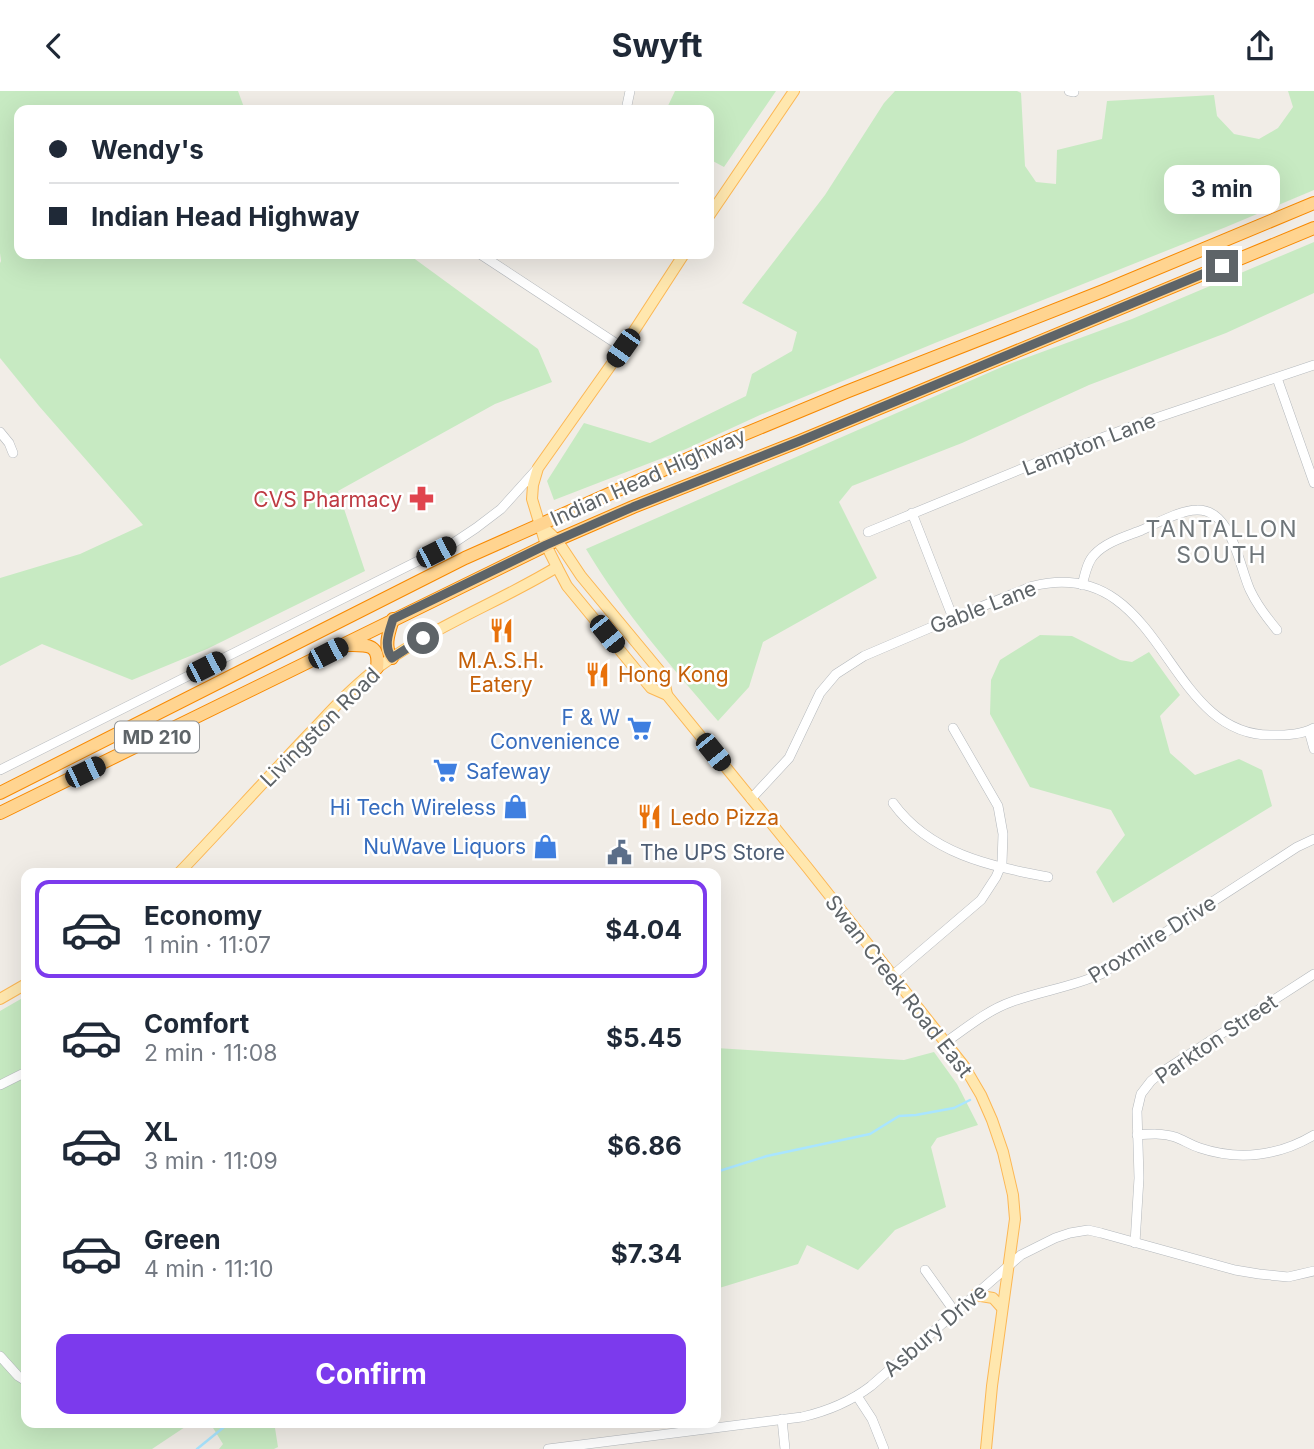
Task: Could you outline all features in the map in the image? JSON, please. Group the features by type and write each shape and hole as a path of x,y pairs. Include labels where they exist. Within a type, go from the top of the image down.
{"highway":[{"name":"Indian Head Highway","path":"0,793 454,564 735,438 1103,291 1314,203"},
{"name":"Indian Head Highway","path":"0,813 552,543 633,507 800,441 1314,228"},
{"path":"392,658 388,654 388,641 393,619"},
{"path":"343,645 369,645 377,653 377,668"}],"main road":[{"path":"714,204 794,91"},
{"path":"541,525 532,499 538,468 623,348 681,259"},
{"name":"Swan Creek Road East","path":"541,525 552,543 663,675 667,695"},
{"name":"Swan Creek Road East","path":"552,543 557,568 568,586 651,688 667,695 807,867 946,1042 981,1095 1003,1152 1012,1186 1015,1219 986,1449"},
{"name":"Livingston Road","path":"184,868 310,733 377,668 432,632 557,568"},
{"path":"0,999 21,989"},
{"path":"975,1295 993,1298 1003,1308"}],"street":[{"path":"488,259 623,348"},
{"name":"Lampton Lane","path":"868,532 1065,451 1314,365"},
{"path":"1277,378 1314,483"},
{"path":"0,432 13,453"},
{"path":"0,771 452,544 501,509 538,468"},
{"path":"1082,585 1091,559 1100,550 1188,511 1204,510 1218,517 1227,529 1251,592 1277,630"},
{"path":"912,513 953,618"},
{"name":"Gable Lane","path":"751,799 789,758 815,701 827,683 845,667 864,656 953,618 1033,586 1054,582 1099,589 1128,608 1197,697 1229,725 1254,734 1266,735 1289,735 1311,730"},
{"path":"892,976 981,900 1000,868 1003,834 1000,812 953,728"},
{"path":"1311,730 1314,749"},
{"path":"894,803 903,816 935,842 954,852 1000,868 1048,877"},
{"name":"Proxmire Drive","path":"946,1042 1001,1006 1078,984 1101,974 1297,847 1314,839"},
{"name":"Parkton Street","path":"1135,1243 1139,1178 1137,1111 1141,1094 1151,1081 1180,1060 1314,974"},
{"path":"0,1085 21,1074"},
{"path":"1137,1135 1171,1136 1216,1153 1251,1156 1278,1151 1314,1135"},
{"name":"Asbury Drive","path":"721,1427 816,1414 839,1406 857,1396 909,1353 1021,1255 1070,1233 1088,1230 1235,1270 1259,1274 1287,1276 1314,1271"},
{"path":"925,1270 956,1312"},
{"path":"0,1356 21,1378"},
{"path":"857,1396 872,1419 884,1449"},
{"path":"782,1419 785,1449"},
{"name":"Asbury Drive","path":"548,1449 712,1428"}],"green space":[{"path":"0,91 238,91 243,105 14,105 14,259 415,259 538,349 552,382 495,404 338,491 365,571 207,649 132,680 42,644 0,666 0,578 80,554 143,525 0,358"},
{"path":"675,91 776,91 724,167 714,162 714,105 668,105"},
{"path":"895,91 1021,93 1025,166 1036,182 1056,184 1057,150 1102,139 1107,101 1214,95 1217,116 1234,134 1259,139 1278,128 1293,107 1288,91 1314,91 1314,190 760,415 686,449 554,500 547,481 584,423 650,443 746,396 752,374 792,351 797,332 742,303 825,195 884,103"},
{"path":"1314,242 1314,293 1226,333 1089,385 962,443 852,486 839,502 877,578 763,642 749,687 718,721 632,616 586,549 1004,366 1132,319"},
{"path":"1040,635 1072,636 1120,660 1132,662 1149,652 1180,695 1160,716 1170,753 1195,775 1239,759 1262,770 1272,806 1113,903 1096,872 1125,835 1111,810 1030,787 990,714 991,680 1000,660"},
{"path":"21,999 21,1428 184,1428 152,1449 0,1449 0,1011"},
{"path":"721,1048 904,1060 934,1052 957,1084 978,1125 937,1138 931,1147 946,1207 895,1230 858,1270 807,1245 798,1264 721,1287"},
{"path":"213,1428 275,1428 278,1447 219,1449 223,1444"}],"waterway":[{"path":"721,1170 767,1156 870,1134 899,1116 954,1108 970,1100"},
{"path":"197,1449 223,1428"}],"place":[{"name":"CVS Pharmacy","path":"422,499"},
{"name":"M.A.S.H. Eatery","path":"501,631"},
{"name":"Hong Kong","path":"598,674"},
{"name":"F & W Convenience","path":"640,729"},
{"name":"Safeway","path":"446,771"},
{"name":"Hi Tech Wireless","path":"516,807"},
{"name":"Ledo Pizza","path":"650,817"},
{"name":"NuWave Liquors","path":"546,846"},
{"name":"The UPS Store","path":"620,852"}],"district":[{"name":"TANTALLON SOUTH","path":"1222,542"}],"route":[{"path":"423,638 392,658 388,654 393,619 546,545 1222,266"}]}
